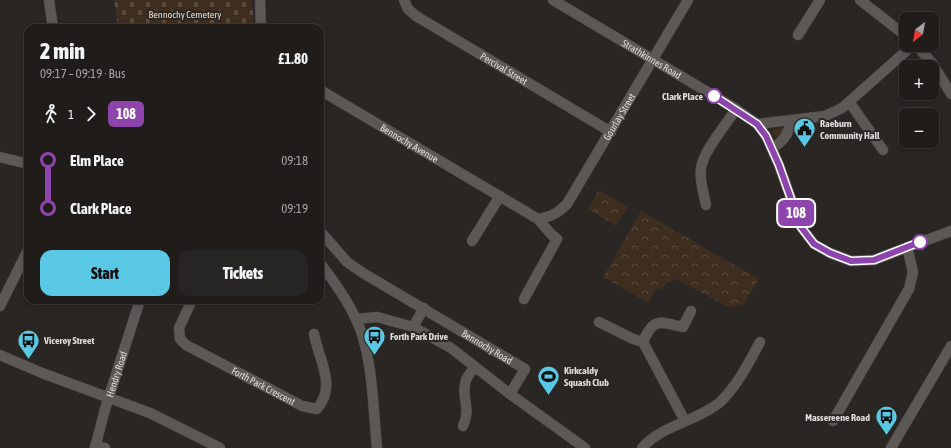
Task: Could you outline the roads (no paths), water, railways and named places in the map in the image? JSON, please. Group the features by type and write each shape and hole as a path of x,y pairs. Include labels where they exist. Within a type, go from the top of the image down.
{"street":[{"path":"49,0 52,24"},
{"path":"260,0 261,24"},
{"name":"Percival Street","path":"404,0 408,9 416,16 611,132"},
{"name":"Strathkinnes Road","path":"553,0 736,109 757,124 772,148 801,227 814,244 830,253 851,261 874,260 951,231"},
{"name":"Gourlay Street","path":"538,219 555,215 567,204 688,0"},
{"path":"798,35 820,0"},
{"path":"860,0 899,31"},
{"path":"757,124 762,122 790,121 825,116 850,103 905,52"},
{"path":"922,52 932,63 951,94"},
{"name":"Bennochy Avenue","path":"324,92 538,219 551,234 559,236 524,299"},
{"path":"850,103 883,150"},
{"path":"706,205 701,182 701,168 706,156 736,109"},
{"path":"772,148 779,145 790,128 790,121"},
{"path":"0,157 24,163"},
{"path":"472,241 500,196"},
{"name":"Bennochy Road","path":"324,236 347,262 525,369 510,394"},
{"path":"833,421 909,289 913,272 907,247"},
{"path":"0,306 24,258"},
{"path":"324,268 336,284 356,319 367,356 377,448"},
{"name":"Hendry Road","path":"98,447 109,396 139,304"},
{"name":"Forth Park Crescent","path":"190,304 179,328 180,339 186,345 302,406 317,409 321,404 328,388 322,359 316,348 314,334"},
{"path":"413,327 424,308"},
{"path":"643,342 648,329 653,324 660,322 683,328 691,311"},
{"name":"Bennochy Road","path":"356,319 377,318 413,327 451,348 510,394 585,448"},
{"path":"599,322 633,339 643,342 685,421"},
{"path":"642,448 661,431 685,421 718,403 733,387 760,342"},
{"path":"891,448 951,346"},
{"path":"0,355 42,373 109,396 150,413 220,448"},
{"path":"463,426 468,414 465,385 468,376 475,367"}],"place":[{"name":"Clark Place","path":"714,96"},
{"name":"Raeburn Community Hall","path":"805,148"},
{"name":"Forth Park Drive","path":"374,356"},
{"name":"Viceroy Street","path":"28,360"},
{"name":"Kirkcaldy Squash Club","path":"548,396"},
{"name":"Massereene Road","path":"886,436"}],"park label":[{"name":"Bennochy Cemetery","path":"185,14"}]}
